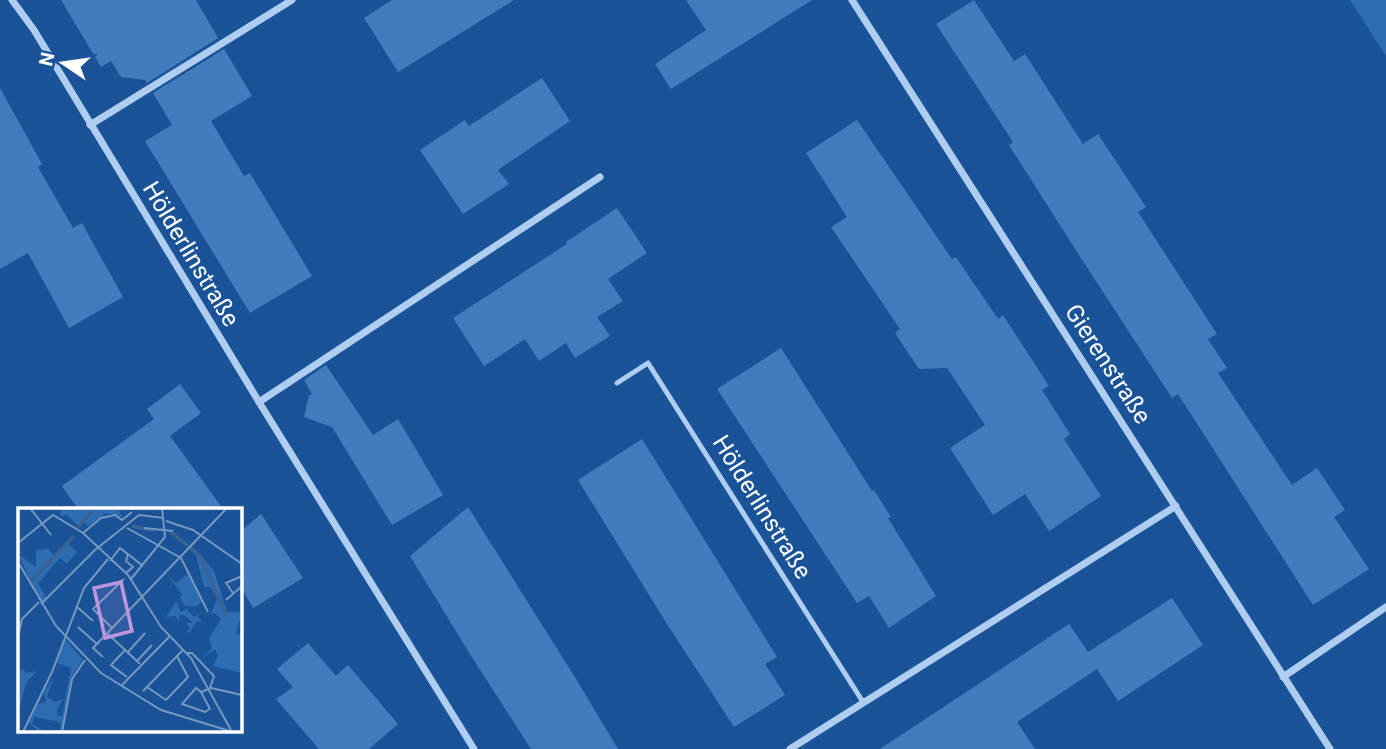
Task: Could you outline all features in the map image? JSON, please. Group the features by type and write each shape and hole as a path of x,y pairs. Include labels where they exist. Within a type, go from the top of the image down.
{"street":[{"name":"Hölderlinstraße","path":"12,0 34,30 258,402 474,749"},
{"path":"90,125 292,0"},
{"name":"Gierenstraße","path":"852,0 1330,749"},
{"path":"258,402 600,177"},
{"path":"790,749 1176,506"},
{"path":"1283,677 1386,607"}],"lane":[{"name":"Hölderlinstraße","path":"617,383 648,363 863,702"}],"shaded area":[{"path":"1350,0 1386,0 1386,56"}],"building":[{"path":"61,0 196,0 218,38 147,83 145,80 121,77 111,61 101,67"},
{"path":"392,0 514,0 398,72 364,18"},
{"path":"686,0 812,0 671,89 655,64 706,30"},
{"path":"974,0 1014,61 1025,54 1083,144 1098,134 1146,207 1138,212 1217,334 1208,339 1227,368 1218,373 1292,485 1317,468 1345,510 1334,517 1369,569 1313,605 1178,394 1172,398 1077,252 1009,145 1013,142 936,24"},
{"path":"224,49 252,96 211,121 244,176 250,173 312,276 250,313 145,141 172,125 153,93"},
{"path":"542,78 570,121 498,170 509,184 463,214 420,150 465,120 469,126"},
{"path":"0,88 42,164 38,167 73,228 82,223 123,297 69,328 28,253 0,269"},
{"path":"857,120 952,259 956,257 998,319 1003,315 1049,386 1042,390 1070,434 1064,439 1101,496 1049,531 1025,494 993,515 950,448 985,425 947,368 919,369 895,333 900,329 831,227 847,217 806,153"},
{"path":"617,208 647,253 608,279 623,301 597,317 610,336 575,358 566,343 539,361 525,339 484,366 453,318"},
{"path":"781,348 891,517 888,518 936,596 889,628 869,596 857,603 717,389"},
{"path":"326,365 373,435 398,419 443,495 392,525 332,427 304,417 309,395 312,394 304,380"},
{"path":"180,384 201,413 170,436 222,508 77,508 62,486 154,419 147,409"},
{"path":"642,439 777,657 765,664 785,695 734,727 578,480"},
{"path":"468,507 618,749 531,749 468,651 410,556"},
{"path":"261,514 303,578 253,608 242,589 242,530"},
{"path":"1172,598 1203,645 1118,701 1097,669 1017,722 1035,749 880,749 1069,624 1088,652"},
{"path":"308,643 336,676 348,665 398,724 369,749 319,749 276,699 293,687 277,669"}]}
